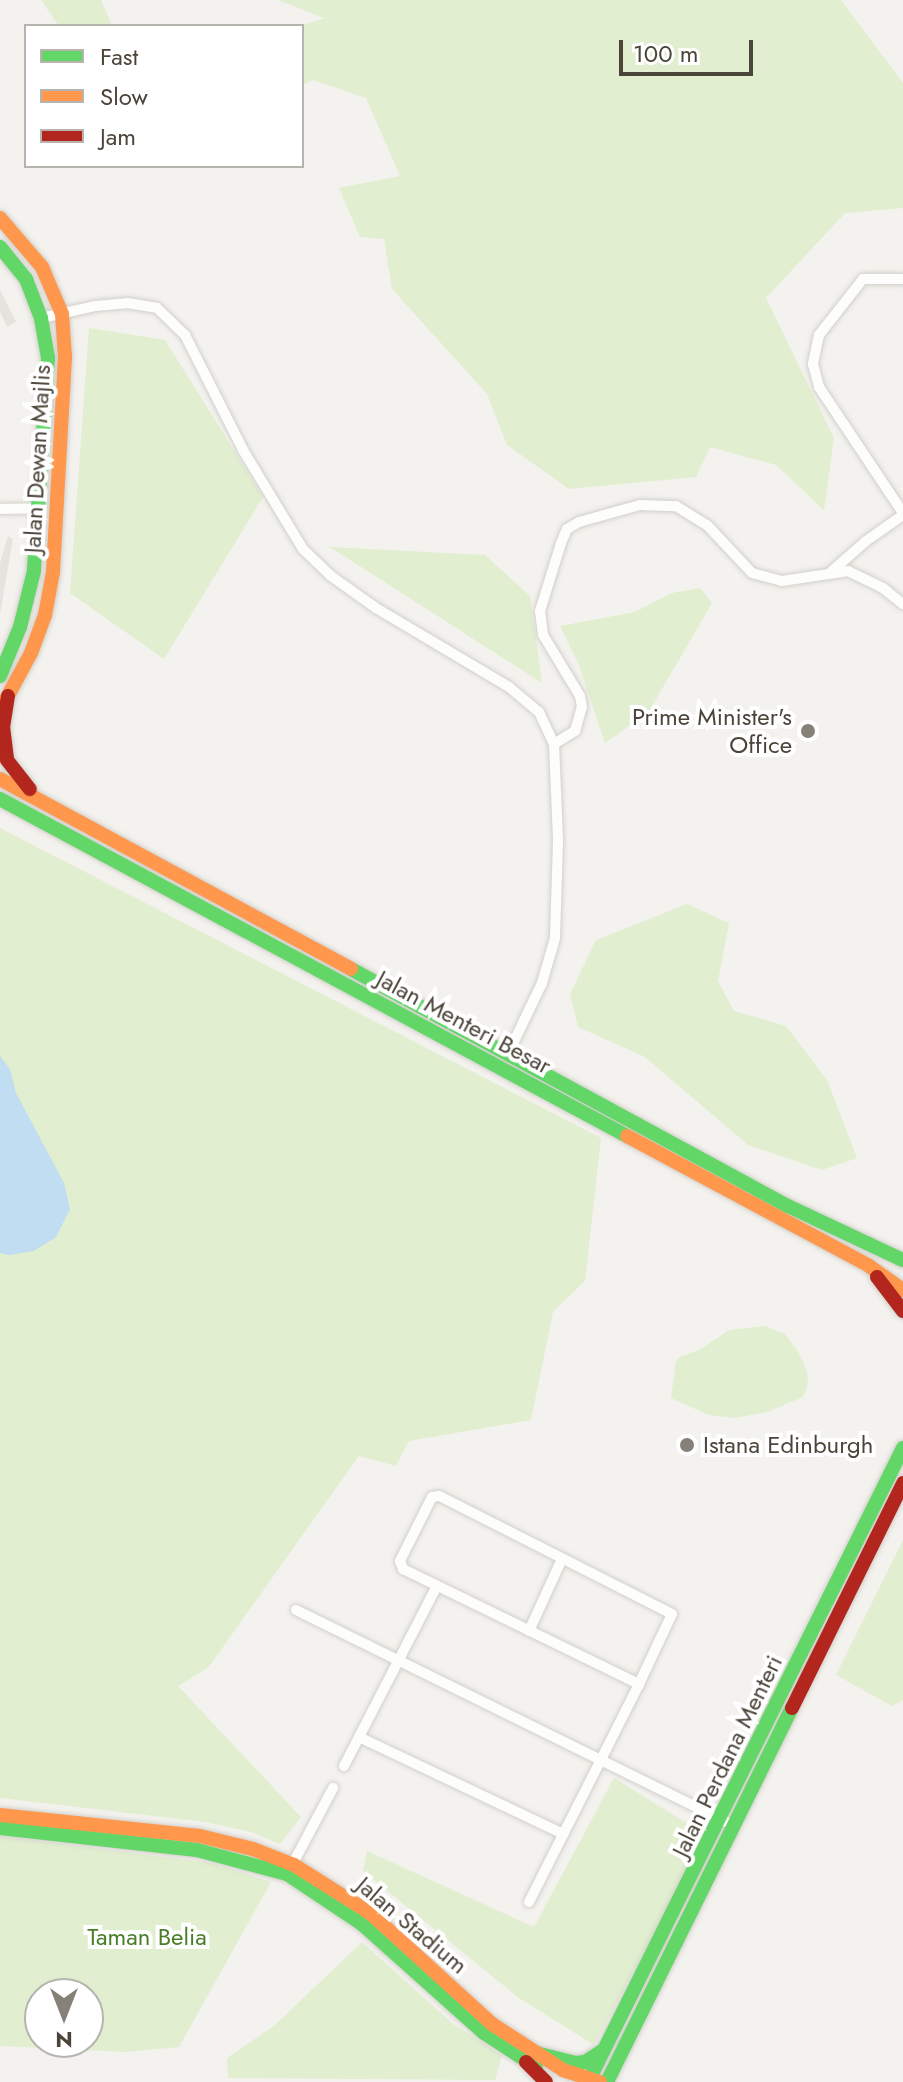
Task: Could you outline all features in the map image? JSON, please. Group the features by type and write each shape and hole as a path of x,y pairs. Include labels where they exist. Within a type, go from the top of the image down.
{"main road":[{"name":"Jalan Dewan Majlis","path":"0,218 42,267 62,314 64,340 53,572 45,615 31,653 0,710"},
{"name":"Jalan Dewan Majlis","path":"0,247 26,279 47,340 46,411 34,571 27,605 0,676"},
{"path":"47,340 64,340"},
{"path":"8,696 3,726 7,760 14,773 45,804"},
{"name":"Jalan Menteri Besar","path":"0,779 788,1206 903,1260"},
{"name":"Jalan Menteri Besar","path":"0,799 782,1222 869,1266 903,1290"},
{"path":"0,811 68,836"},
{"path":"782,1222 788,1206"},
{"path":"869,1266 903,1311"},
{"name":"Jalan Perdana Menteri","path":"607,2082 903,1448"},
{"name":"Jalan Perdana Menteri","path":"592,2081 604,2050 728,1822 903,1483"},
{"name":"Jalan Stadium","path":"0,1815 200,1836 253,1849 370,1913 529,2057 574,2082"},
{"name":"Jalan Stadium","path":"0,1828 197,1850 290,1870"},
{"path":"529,2057 575,2063 585,2062 604,2050"},
{"path":"529,2057 546,2082"},
{"name":"Jalan Stadium","path":"529,2057 592,2081"}],"street":[{"path":"832,571 903,514 819,387 813,364 819,335 863,279 903,279"},
{"path":"41,318 79,308 127,303 157,308 185,335 243,450 303,549 331,576 376,608 509,687 539,712 554,744 558,841 555,938 542,983 508,1054"},
{"path":"554,744 575,731 582,707 580,696 543,635 540,611 567,529 579,522 640,505 676,506 707,525 752,573 782,581 832,571 861,576 903,604"},
{"path":"0,509 39,508"},
{"path":"529,1902 639,1684 672,1614 436,1495 400,1565 436,1588 639,1684"},
{"path":"529,1631 562,1559"},
{"path":"344,1766 436,1588"},
{"path":"296,1610 728,1822"},
{"path":"361,1738 563,1834"},
{"path":"290,1870 333,1788"}],"green space":[{"path":"41,0 101,0 111,24 58,24"},
{"path":"278,0 841,0 903,83 903,208 845,213 766,298 834,438 824,510 776,465 710,447 696,477 569,489 507,445 487,394 392,289 384,239 360,237 339,188 400,176 366,98 313,80 304,84 304,25 324,18"},
{"path":"89,328 165,340 263,497 164,659 70,593"},
{"path":"330,547 485,555 530,596 542,683"},
{"path":"700,588 712,603 648,713 605,743 579,665 560,626 635,612 672,593"},
{"path":"0,828 601,1138 585,1281 553,1312 531,1420 409,1441 396,1466 359,1456 208,1668 178,1686 301,1817 280,1844 251,1832 205,1822 0,1798"},
{"path":"687,904 729,923 718,981 734,1011 786,1026 827,1080 857,1158 822,1170 748,1145 645,1057 578,1027 570,994 596,940"},
{"path":"765,1326 785,1334 799,1353 807,1371 808,1384 803,1397 767,1412 735,1418 709,1415 671,1398 676,1361 680,1357 701,1349 729,1330"},
{"path":"903,1540 903,1700 892,1706 836,1675"},
{"path":"614,1778 706,1835 594,2045 519,1998 363,1871 367,1851 534,1927"},
{"name":"Taman Belia","path":"0,1836 211,1863 271,1882 179,2047 104,2051 104,1978 24,1978 24,2047 0,2046"},
{"path":"362,1942 453,2024 502,2055 495,2080 228,2078 227,2058 275,2025"}],"shaded area":[{"path":"0,290 16,322 7,327 0,312"},
{"path":"8,536 13,539 0,614 0,563"}],"water":[{"path":"0,1056 10,1069 16,1093 64,1183 70,1209 56,1237 34,1251 9,1255 0,1253"}],"traffic: fast":[{"path":"0,247 26,279 41,318 48,358 34,571 20,627 0,676"},
{"path":"0,799 627,1136"},
{"path":"351,969 788,1206 903,1260"},
{"path":"588,2082 903,1448"},
{"path":"607,2082 792,1708"},
{"path":"0,1828 197,1850 287,1874 362,1924 484,2033 536,2067"},
{"path":"532,2052 575,2063 585,2062 602,2051"}],"traffic: slow":[{"path":"0,218 42,267 62,314 65,357 53,572 45,615 31,653 4,703"},
{"path":"0,779 351,969"},
{"path":"627,1136 869,1266 903,1290"},
{"path":"0,1815 200,1836 253,1849 294,1865 370,1913 492,2024 563,2070 600,2082"}],"traffic: jam":[{"path":"8,696 3,726 7,760 30,789"},
{"path":"877,1277 903,1311"},
{"path":"792,1708 903,1483"},
{"path":"526,2062 546,2082"}],"place":[{"name":"Prime Minister's Office","path":"808,731"},
{"name":"Istana Edinburgh","path":"687,1445"}]}
